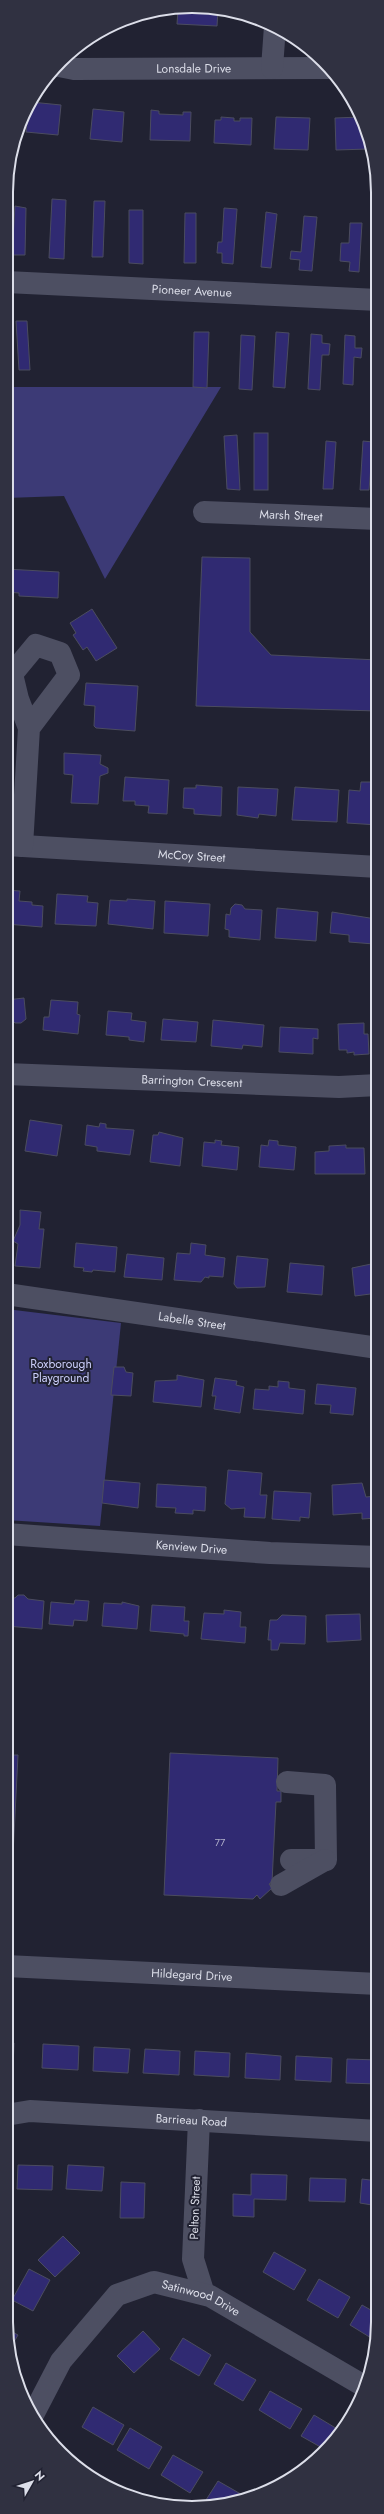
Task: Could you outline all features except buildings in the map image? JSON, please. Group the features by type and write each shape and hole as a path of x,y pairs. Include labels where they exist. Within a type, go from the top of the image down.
{"street":[{"path":"272,68 275,33"},
{"name":"Lonsdale Drive","path":"63,67 74,69 322,68"},
{"name":"Pioneer Avenue","path":"13,282 371,300"},
{"name":"Marsh Street","path":"204,512 371,519"},
{"path":"14,845 29,728"},
{"name":"McCoy Street","path":"14,845 371,867"},
{"name":"Barrington Crescent","path":"13,1074 339,1087 371,1085"},
{"name":"Labelle Street","path":"13,1295 371,1347"},
{"name":"Kenview Drive","path":"13,1535 270,1553 371,1557"},
{"path":"286,1782 325,1785 326,1860"},
{"path":"291,1860 326,1860"},
{"path":"281,1886 326,1860"},
{"name":"Hildegard Drive","path":"13,1966 371,1984"},
{"name":"Barrieau Road","path":"13,2114 30,2111 371,2131"},
{"name":"Pelton Street","path":"199,2120 193,2259 204,2294"},
{"name":"Satinwood Drive","path":"36,2410 61,2361 117,2295 154,2282 204,2294 360,2384"}],"green space":[{"path":"13,387 221,387 105,579 64,496 13,498"},
{"name":"Roxborough Playground","path":"13,1310 121,1323 100,1526 13,1520"}]}
